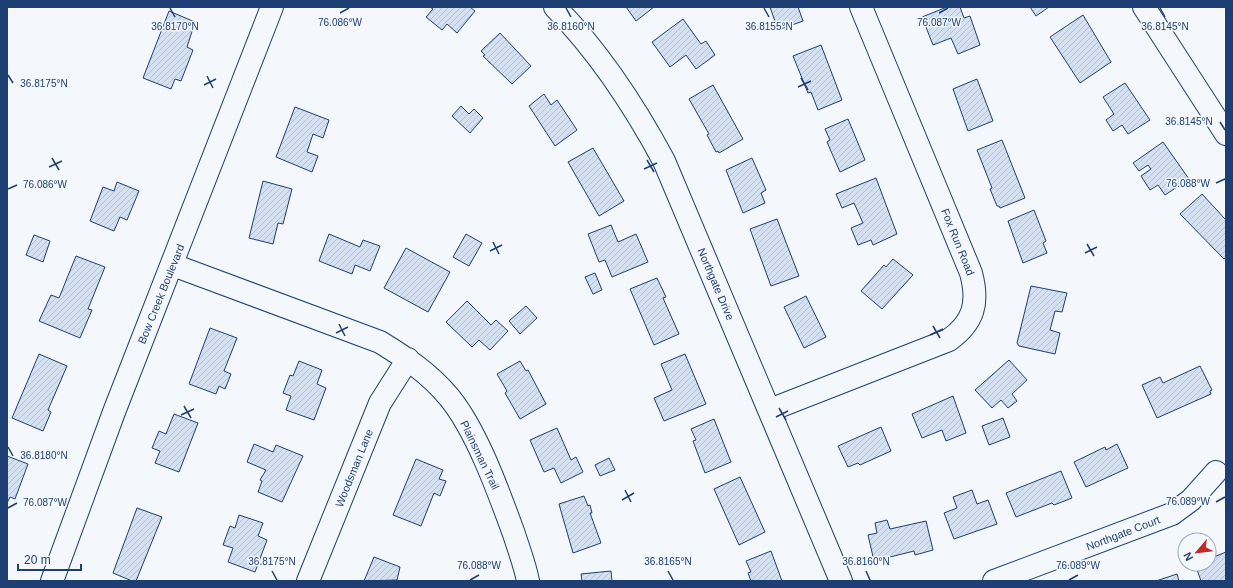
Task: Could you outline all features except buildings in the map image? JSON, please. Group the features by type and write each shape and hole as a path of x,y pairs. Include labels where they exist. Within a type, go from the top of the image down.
{"street":[{"name":"Bow Creek Boulevard","path":"52,581 114,412 173,265 272,7"},
{"name":"Northgate Drive","path":"555,7 574,26 608,68 639,114 661,154 841,581"},
{"name":"Fox Run Road","path":"770,410 949,340 959,333 969,320 974,305 975,289 971,273 861,7"},
{"path":"1144,7 1226,134"},
{"name":"Plainsman Trail","path":"173,265 380,342 408,359 427,374 449,397 467,424 502,499 528,581"},
{"name":"Woodsman Lane","path":"308,581 380,403 408,359"},
{"name":"Northgate Court","path":"994,581 1172,514 1191,500 1216,472"}]}
